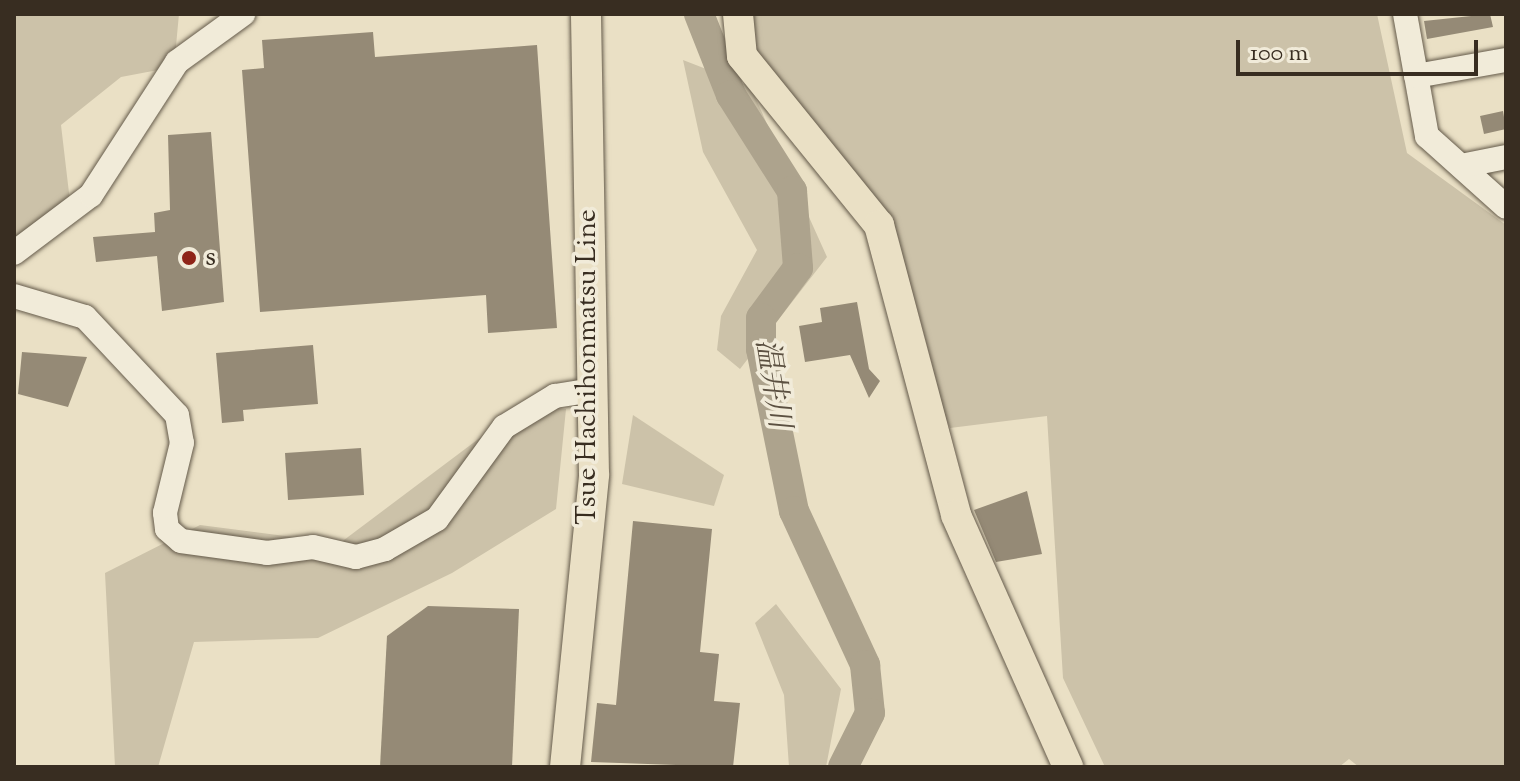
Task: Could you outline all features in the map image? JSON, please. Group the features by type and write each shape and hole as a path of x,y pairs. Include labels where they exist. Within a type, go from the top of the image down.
{"main road":[{"name":"Tsue Hachihonmatsu Line","path":"565,767 594,474 586,14"},
{"path":"738,14 742,56 879,225 956,515 1068,767"}],"street":[{"path":"14,253 91,195 177,62 243,14"},
{"path":"1405,14 1427,136 1506,207"},
{"path":"1416,76 1506,60"},
{"path":"1461,166 1506,157"},
{"path":"14,296 85,317 177,415 182,443 165,513 167,529 181,541 267,553 313,547 356,557 385,549 437,519 504,427 555,396 593,390"}],"shaded area":[{"path":"14,14 179,14 174,67 121,77 61,125 71,210 14,243"},
{"path":"751,14 1377,14 1407,153 1506,225 1506,767 1359,767 1349,759 1339,767 1105,767 1063,678 1047,416 950,428 902,311 883,206 746,43"},
{"path":"683,60 750,86 827,257 740,369 717,350 721,316 757,250 703,152"},
{"path":"525,404 566,409 556,509 452,573 318,638 194,642 158,767 115,767 105,573 200,525 340,543"},
{"path":"633,415 724,475 714,506 622,484"},
{"path":"776,604 841,689 826,767 789,767 784,695 755,623"}],"building":[{"path":"1490,14 1493,27 1427,39 1424,21"},
{"path":"373,32 375,57 537,45 557,328 488,333 486,295 260,312 242,70 264,68 262,40"},
{"path":"1503,111 1506,129 1484,134 1480,116"},
{"name":"s","path":"211,132 224,302 162,311 157,256 96,262 93,237 155,232 154,213 170,210 168,135"},
{"path":"857,302 869,369 880,381 869,398 850,355 805,362 799,326 822,322 820,308"},
{"path":"313,345 318,404 243,410 244,421 222,423 216,353"},
{"path":"22,352 87,357 68,407 18,394"},
{"path":"361,448 364,495 288,500 285,453"},
{"path":"1027,491 1042,554 996,562 974,510"},
{"path":"633,521 712,529 700,652 719,654 714,701 740,703 733,767 591,762 597,703 616,705"},
{"path":"428,606 519,609 512,767 380,767 387,636"}],"waterway":[{"name":"温井川","path":"699,14 731,95 792,191 798,268 761,318 761,349 794,511 865,665 870,713 843,767"}],"place":[{"name":"s","path":"189,258"}]}
